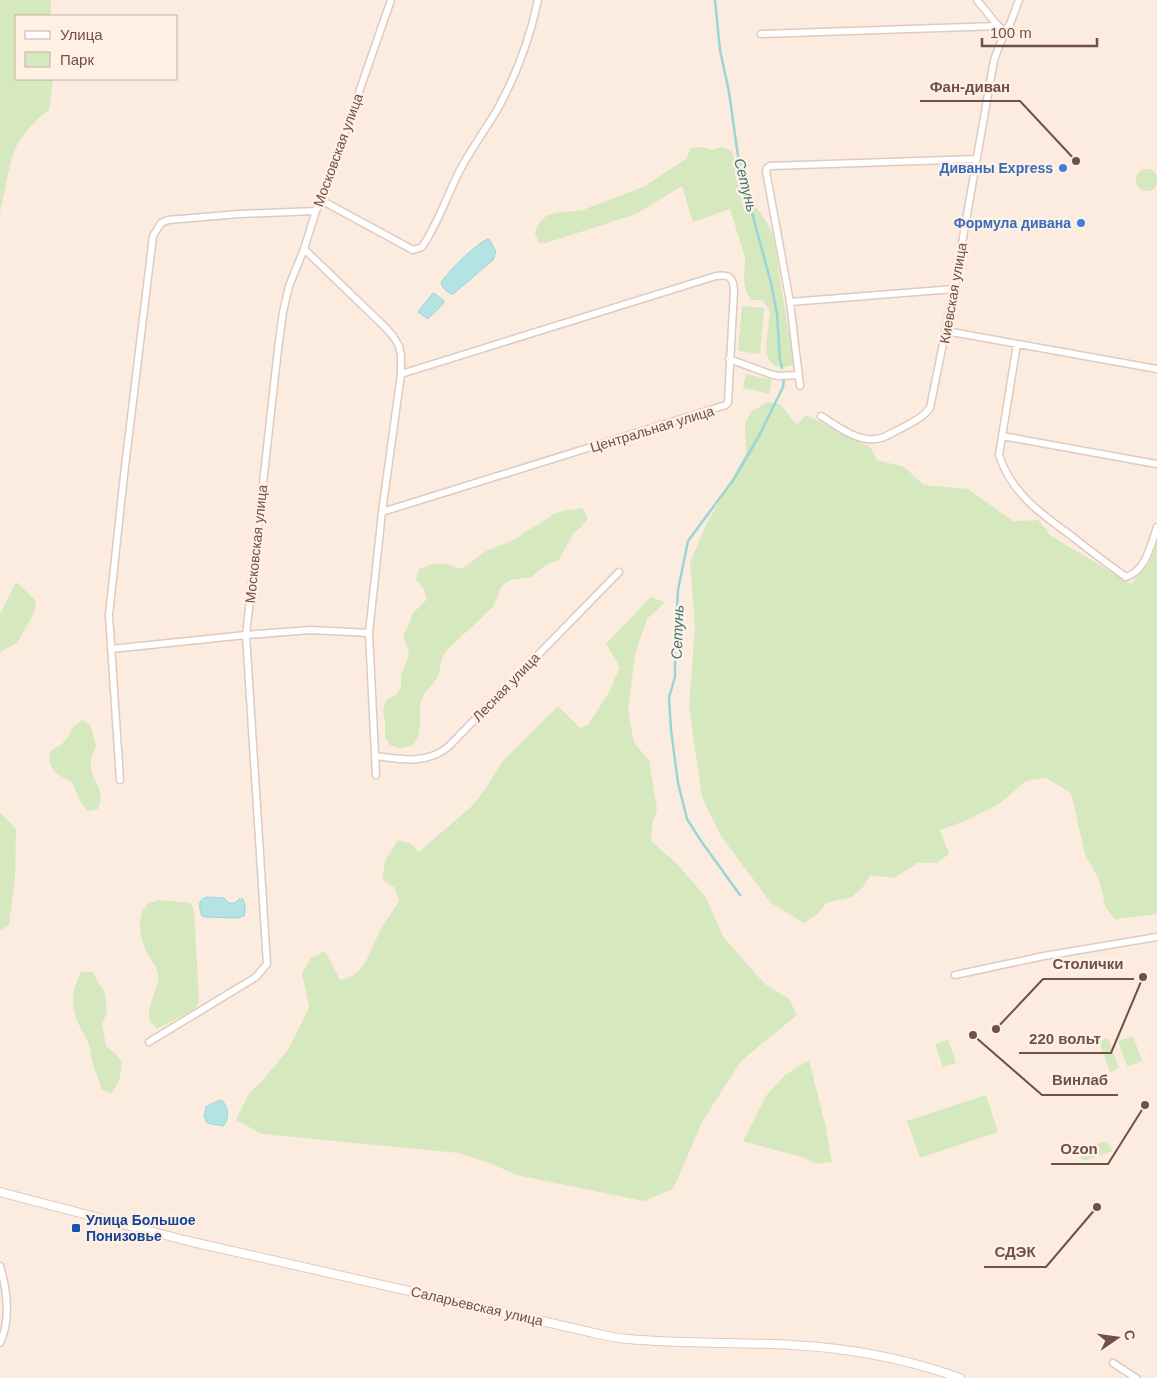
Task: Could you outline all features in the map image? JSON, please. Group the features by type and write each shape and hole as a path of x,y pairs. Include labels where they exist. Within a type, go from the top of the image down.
{"street":[{"name":"Московская улица","path":"149,1042 256,977 267,964 246,634 283,312 289,286 304,249 391,0"},
{"path":"321,200 413,250 422,247 460,171 496,110 516,70 534,20 538,0"},
{"path":"977,0 998,26 1005,31"},
{"name":"Киевская улица","path":"821,416 853,436 873,440 882,438 923,416 930,408 954,289 994,60 1019,0"},
{"path":"761,34 998,26"},
{"path":"800,386 790,302 766,172 767,168 770,166 977,159"},
{"path":"120,780 109,615 153,236 161,223 168,220 239,214 316,211"},
{"path":"304,249 385,327 399,346 401,355 401,374 382,512 369,633 376,775"},
{"name":"Центральная улица","path":"382,512 724,406 728,402 733,282 729,276 716,276 401,374"},
{"path":"790,302 954,289"},
{"path":"946,331 1157,369"},
{"path":"1017,344 998,455 1003,469 1019,492 1039,512 1126,577 1133,575 1145,561 1157,527"},
{"path":"729,359 778,376 799,375"},
{"path":"1002,436 1157,464"},
{"name":"Лесная улица","path":"375,756 422,759 435,755 448,747 619,572"},
{"path":"111,649 246,634 310,630 369,633"},
{"path":"956,975 1044,956 1157,937"},
{"name":"Саларьевская улица","path":"0,1192 188,1241 626,1339 829,1348 891,1359 960,1378"},
{"path":"0,1266 6,1304 5,1322 0,1342"},
{"path":"1114,1363 1136,1378"}],"green space":[{"path":"0,0 51,0 51,15 15,15 15,80 53,80 49,110 28,130 15,149 0,213"},
{"path":"702,147 712,150 722,147 732,151 740,182 769,226 773,236 794,365 779,367 768,358 766,342 769,310 762,300 751,300 746,291 744,279 745,257 730,209 693,222 682,186 636,214 546,243 539,243 535,233 539,224 549,215 583,210 645,186 686,159 691,148"},
{"path":"1147,169 1155,172 1158,180 1155,188 1147,191 1139,188 1136,180 1139,172"},
{"path":"742,306 764,308 760,354 738,351"},
{"path":"746,374 772,380 769,394 743,388"},
{"path":"768,402 780,404 797,425 806,415 870,447 877,460 904,467 924,485 968,489 1013,521 1038,520 1051,536 1131,584 1149,563 1157,542 1157,914 1115,919 1106,908 1099,880 1085,854 1071,793 1046,778 1026,781 999,804 967,820 940,830 949,854 937,863 917,863 894,878 870,875 865,885 852,897 826,903 818,914 804,923 771,903 721,836 702,797 689,707 695,626 690,562 706,525 746,454 745,423 752,411"},
{"path":"582,508 588,518 573,534 559,560 544,567 532,577 510,580 501,587 492,608 443,655 438,677 424,694 420,705 418,737 412,746 400,748 390,745 385,737 383,711 386,700 396,695 401,686 401,675 409,655 403,634 409,625 412,614 427,599 424,589 416,580 419,569 440,564 460,569 486,551 516,539 553,514"},
{"path":"16,582 36,601 34,613 17,643 0,652 0,614"},
{"path":"651,597 665,602 647,619 635,654 628,710 634,743 649,760 657,809 652,825 651,841 677,864 705,896 724,938 765,984 789,999 797,1015 741,1061 702,1122 673,1189 643,1201 517,1175 459,1153 262,1134 236,1120 249,1093 263,1080 288,1050 309,1007 302,973 311,958 325,951 340,980 355,974 366,962 380,931 399,901 395,888 382,880 385,861 398,840 411,844 419,852 472,806 485,790 502,762 558,706 580,728 588,725 609,692 620,667 606,644"},
{"path":"82,720 91,726 96,747 91,757 91,768 101,798 98,809 88,811 81,803 72,782 62,777 51,767 50,760 51,750 61,745 73,727"},
{"path":"0,812 16,829 15,878 9,925 0,930"},
{"path":"159,900 190,903 194,909 199,1003 193,1010 157,1029 151,1021 149,1009 157,986 158,975 144,946 140,923 141,916 148,904"},
{"path":"81,972 92,972 104,991 107,1013 102,1023 106,1046 122,1062 119,1079 111,1094 101,1089 92,1062 89,1044 77,1020 73,1006 75,986"},
{"path":"1133,1036 1142,1061 1127,1066 1118,1041"},
{"path":"1108,1038 1119,1068 1110,1072 1099,1041"},
{"path":"948,1040 956,1063 943,1067 935,1044"},
{"path":"809,1060 825,1124 832,1162 817,1164 802,1157 743,1141 766,1096 785,1075"},
{"path":"986,1095 998,1132 920,1158 907,1121"},
{"path":"1106,1141 1113,1151 1083,1161 1078,1150"}],"water":[{"path":"489,239 496,252 493,260 453,294 447,291 441,282 462,259"},
{"path":"434,293 444,303 428,319 418,312"},
{"path":"207,897 224,898 229,903 235,903 239,899 243,899 244,916 238,918 202,916 200,902"},
{"path":"221,1100 227,1109 227,1120 223,1126 207,1123 204,1116 206,1107"}],"waterway":[{"name":"Сетунь","path":"715,0 720,50 729,92 738,156 771,283 777,314 782,368"},
{"name":"Сетунь","path":"740,895 687,819 678,783 669,697 675,677 678,590 688,541 734,479 760,434 783,387 784,378"}],"place":[{"name":"Фан-диван","path":"1076,161"},
{"name":"Диваны Express","path":"1063,168"},
{"name":"Формула дивана","path":"1081,223"},
{"name":"220 вольт","path":"1143,977"},
{"name":"Столички","path":"996,1029"},
{"name":"Винлаб","path":"973,1035"},
{"name":"Ozon","path":"1145,1105"},
{"name":"СДЭК","path":"1097,1207"},
{"name":"Улица Большое Понизовье","path":"76,1228"}]}
